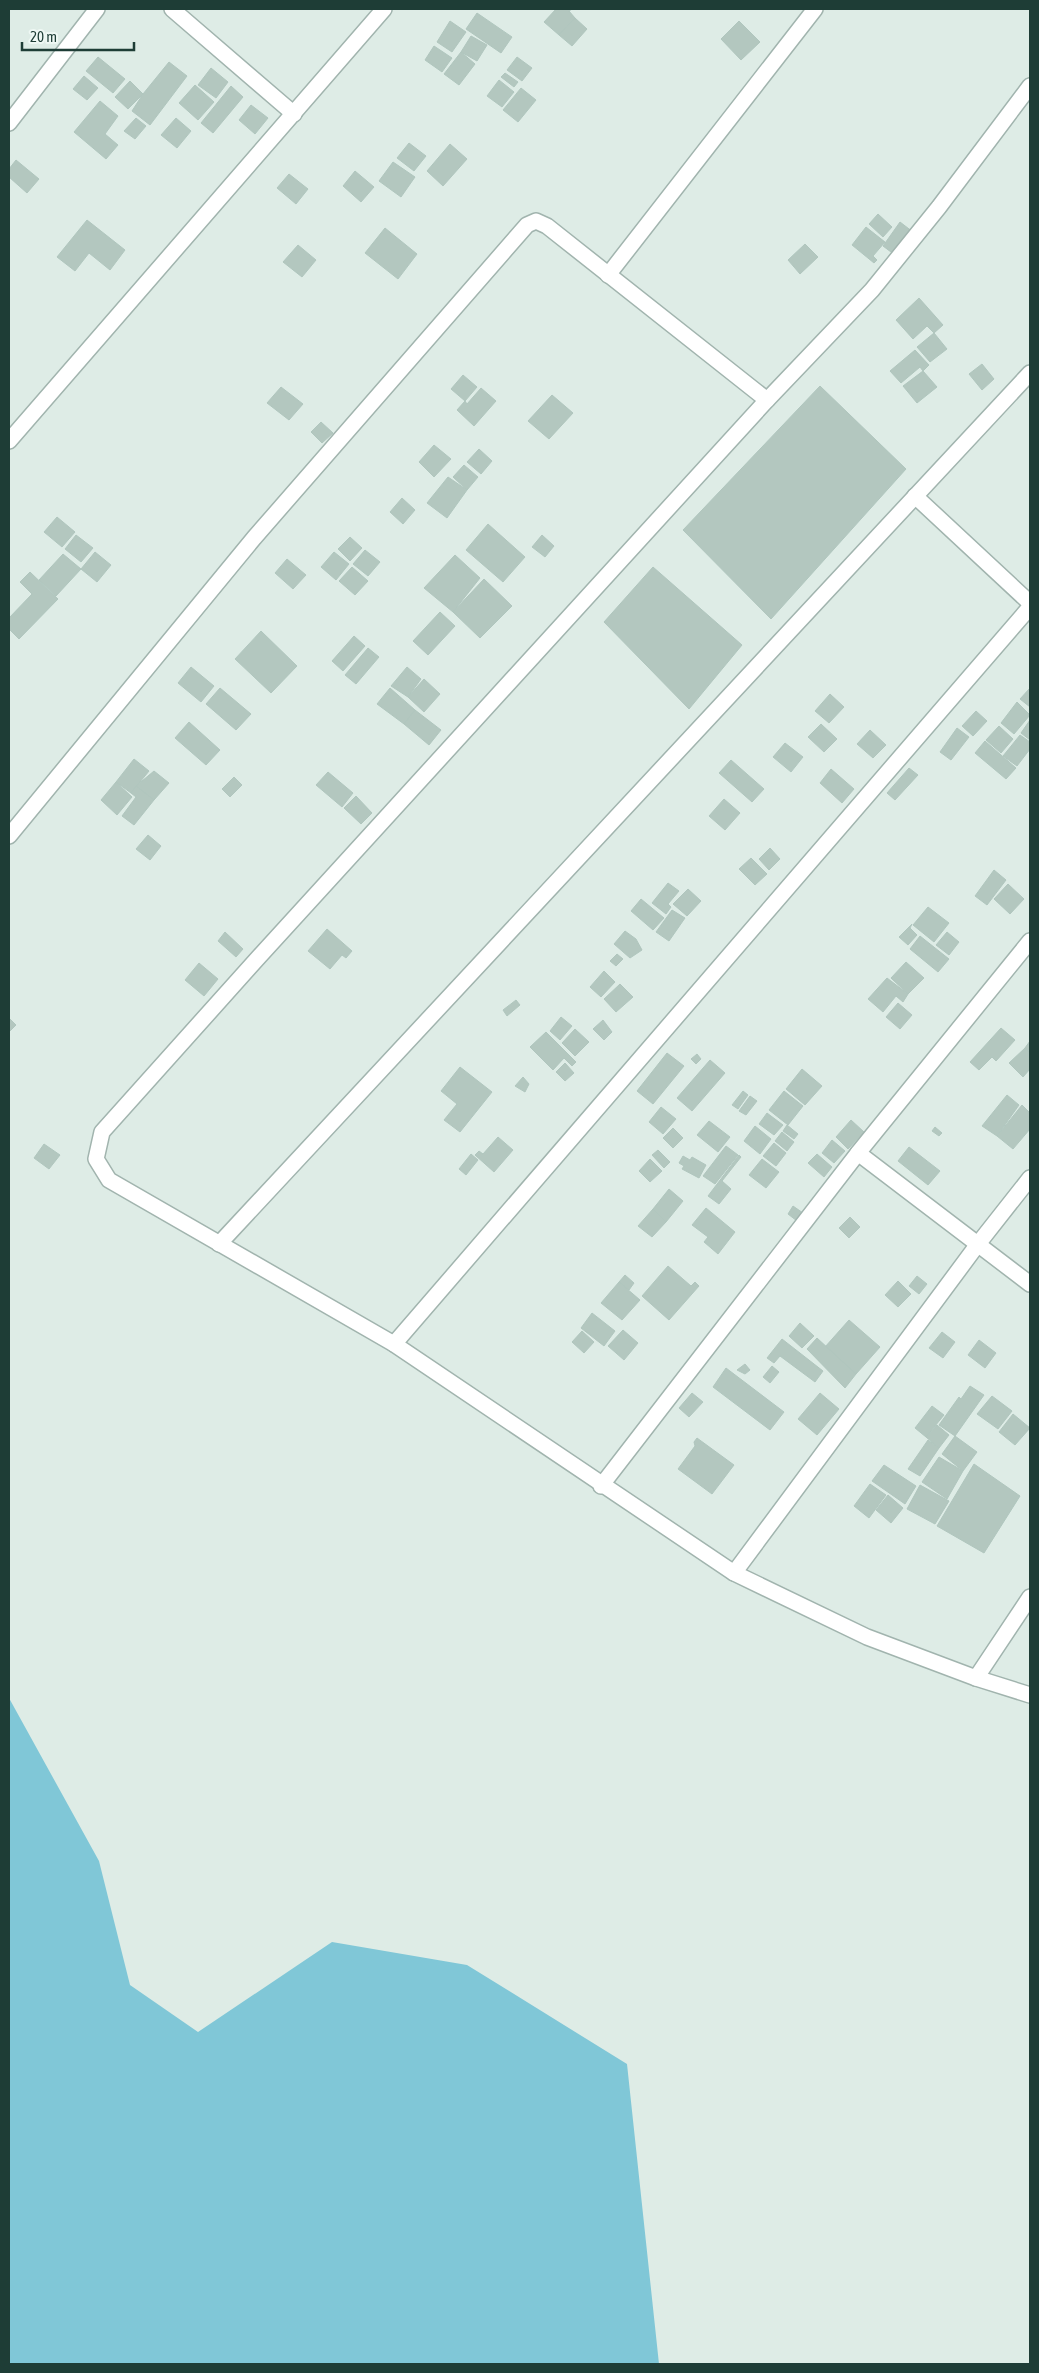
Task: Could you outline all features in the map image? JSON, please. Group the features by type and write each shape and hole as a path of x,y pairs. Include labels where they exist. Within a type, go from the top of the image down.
{"street":[{"path":"9,123 98,9"},
{"path":"172,9 294,114"},
{"path":"9,441 384,9"},
{"path":"608,275 815,9"},
{"path":"1030,86 939,207 872,290 767,400 257,959 102,1132 96,1159 109,1180 394,1344 601,1486 734,1573 867,1638 976,1678 1030,1695"},
{"path":"9,836 254,538 527,225 536,222 547,226 767,400"},
{"path":"219,1244 1030,373"},
{"path":"915,496 1030,603"},
{"path":"394,1344 1030,607"},
{"path":"601,1486 858,1153 1030,941"},
{"path":"858,1153 1030,1284"},
{"path":"734,1573 978,1244 1030,1178"},
{"path":"976,1678 1030,1597"}],"water":[{"path":"9,1698 99,1861 130,1985 198,2032 332,1942 467,1965 627,2064 659,2364 9,2364"}],"building":[{"path":"556,9 572,9 569,11 575,18 559,35 544,22"},
{"path":"477,13 512,37 501,53 466,29"},
{"path":"575,18 587,29 572,46 559,35"},
{"path":"450,21 466,32 452,52 437,42"},
{"path":"739,21 760,42 741,60 721,39"},
{"path":"471,36 487,45 477,61 461,52"},
{"path":"434,46 452,58 442,72 425,60"},
{"path":"461,52 475,64 459,85 444,74"},
{"path":"98,57 125,79 113,93 86,71"},
{"path":"517,57 532,68 522,81 507,70"},
{"path":"169,62 187,76 150,125 132,111"},
{"path":"211,68 228,82 216,98 198,85"},
{"path":"505,73 518,82 514,87 501,77"},
{"path":"84,76 98,88 87,100 73,89"},
{"path":"499,80 514,92 502,107 487,96"},
{"path":"130,81 143,94 128,109 115,97"},
{"path":"195,85 214,102 198,120 179,103"},
{"path":"231,86 243,97 213,133 201,123"},
{"path":"521,88 536,100 518,122 503,110"},
{"path":"100,101 118,116 105,134 118,145 106,159 74,132"},
{"path":"251,105 268,118 255,134 239,120"},
{"path":"136,118 146,126 135,139 124,131"},
{"path":"176,118 191,131 177,148 161,135"},
{"path":"409,143 426,156 414,171 397,158"},
{"path":"450,144 467,159 443,186 427,171"},
{"path":"16,160 39,179 27,193 9,177 9,169"},
{"path":"393,162 415,177 401,197 379,181"},
{"path":"355,171 374,187 361,202 343,186"},
{"path":"289,174 308,189 296,204 277,188"},
{"path":"878,214 892,227 883,237 869,224"},
{"path":"87,220 125,250 110,270 89,253 75,271 57,257"},
{"path":"900,222 913,232 895,255 883,246"},
{"path":"866,227 885,242 873,256 877,260 874,263 852,245"},
{"path":"385,228 417,254 398,279 365,253"},
{"path":"805,244 818,257 800,274 788,260"},
{"path":"298,245 316,260 302,277 283,262"},
{"path":"919,298 943,325 934,333 927,326 913,339 896,320"},
{"path":"934,333 947,349 930,362 917,347"},
{"path":"915,350 929,365 923,371 920,367 901,383 890,371"},
{"path":"982,364 994,379 982,390 969,374"},
{"path":"923,371 937,387 917,403 903,386"},
{"path":"463,375 477,387 465,401 451,389"},
{"path":"820,386 906,469 771,619 683,530"},
{"path":"281,387 303,404 289,420 267,403"},
{"path":"481,388 496,401 474,426 457,410 465,401 467,404"},
{"path":"552,395 573,413 549,439 528,421"},
{"path":"321,422 333,433 322,443 311,432"},
{"path":"434,445 451,459 434,477 419,462"},
{"path":"479,449 492,461 481,474 467,462"},
{"path":"464,465 478,477 467,490 453,477"},
{"path":"448,477 467,490 447,518 427,503"},
{"path":"402,498 415,510 403,524 390,512"},
{"path":"57,517 75,532 62,547 44,532"},
{"path":"488,524 525,557 503,582 466,550"},
{"path":"76,535 93,548 81,562 65,549"},
{"path":"542,535 554,546 545,557 532,547"},
{"path":"350,537 362,548 350,561 338,549"},
{"path":"365,550 380,562 368,576 353,564"},
{"path":"95,552 111,565 97,582 81,569"},
{"path":"334,552 349,564 336,580 321,567"},
{"path":"63,554 81,569 56,596 39,580"},
{"path":"455,555 480,578 453,612 424,588"},
{"path":"287,559 306,575 293,589 275,573"},
{"path":"352,567 368,581 355,595 339,581"},
{"path":"653,567 742,645 689,709 604,622"},
{"path":"30,572 58,599 19,639 9,629 9,618 32,594 20,582"},
{"path":"484,579 512,606 480,638 453,612"},
{"path":"440,612 455,626 428,655 413,641"},
{"path":"261,631 297,666 271,693 235,659"},
{"path":"354,636 365,646 343,671 332,661"},
{"path":"368,648 379,657 356,684 345,675"},
{"path":"191,667 214,686 201,702 178,683"},
{"path":"407,667 421,679 408,697 391,686"},
{"path":"424,679 440,694 424,712 408,697"},
{"path":"220,688 251,714 236,730 206,704"},
{"path":"390,688 415,710 404,724 377,704"},
{"path":"1030,688 1030,707 1020,699"},
{"path":"830,694 844,707 829,723 815,711"},
{"path":"1017,702 1030,715 1014,734 1001,723"},
{"path":"415,710 441,730 429,745 404,724"},
{"path":"976,711 987,721 973,736 962,726"},
{"path":"1030,720 1030,740 1021,733"},
{"path":"189,722 220,750 206,765 175,738"},
{"path":"821,724 837,739 824,752 808,737"},
{"path":"999,726 1013,739 1001,753 986,740"},
{"path":"957,728 969,737 951,760 940,752"},
{"path":"870,730 886,745 873,758 857,744"},
{"path":"1020,735 1030,742 1030,749 1017,766 1003,756"},
{"path":"985,741 1016,768 1006,779 975,753"},
{"path":"785,743 803,757 791,772 773,757"},
{"path":"134,759 149,771 131,793 116,782"},
{"path":"731,760 764,789 752,802 719,773"},
{"path":"909,768 918,775 895,800 887,793"},
{"path":"831,769 854,789 842,803 820,783"},
{"path":"154,771 169,783 154,800 136,786"},
{"path":"328,772 353,793 342,807 316,785"},
{"path":"234,777 242,785 230,797 222,789"},
{"path":"116,782 132,797 117,815 101,800"},
{"path":"136,786 154,800 134,825 122,816 136,797 131,793"},
{"path":"356,796 372,813 361,824 344,808"},
{"path":"724,799 740,813 725,830 709,816"},
{"path":"148,835 161,846 150,860 136,849"},
{"path":"770,848 780,859 769,870 759,859"},
{"path":"751,858 767,874 755,885 739,869"},
{"path":"994,870 1006,880 987,905 975,896"},
{"path":"668,883 679,891 668,904 671,907 666,914 652,903"},
{"path":"1008,884 1024,899 1010,914 994,899"},
{"path":"688,889 701,901 687,916 673,904"},
{"path":"641,899 664,918 653,930 631,911"},
{"path":"928,907 949,923 934,942 913,925"},
{"path":"672,910 685,918 669,941 656,932"},
{"path":"912,924 910,928 917,935 908,945 899,937"},
{"path":"327,929 352,951 346,958 342,955 330,969 308,951"},
{"path":"625,931 636,939 642,950 630,958 614,944"},
{"path":"225,932 243,949 236,957 218,941"},
{"path":"947,932 959,942 949,955 936,945"},
{"path":"920,936 949,959 938,972 910,949"},
{"path":"617,954 623,959 616,966 610,961"},
{"path":"906,962 924,978 908,994 891,978"},
{"path":"199,963 218,979 204,996 185,980"},
{"path":"604,971 615,982 601,997 590,987"},
{"path":"887,978 908,994 903,1002 896,996 883,1012 868,999"},
{"path":"620,984 633,997 616,1012 604,999"},
{"path":"516,1000 520,1005 507,1016 503,1010"},
{"path":"898,1003 912,1015 900,1029 886,1017"},
{"path":"561,1017 572,1026 560,1040 550,1031"},
{"path":"9,1018 16,1025 9,1032"},
{"path":"603,1020 612,1032 604,1040 593,1029"},
{"path":"1001,1028 1015,1040 996,1061 992,1057 979,1070 970,1062"},
{"path":"575,1029 589,1042 575,1056 562,1043"},
{"path":"546,1032 576,1062 572,1066 564,1058 553,1070 530,1047"},
{"path":"1030,1041 1030,1052 1025,1048"},
{"path":"1025,1048 1030,1053 1030,1069 1023,1077 1009,1063"},
{"path":"667,1053 684,1066 653,1104 637,1091"},
{"path":"697,1054 701,1059 696,1064 691,1059"},
{"path":"710,1060 725,1073 692,1111 677,1098"},
{"path":"565,1063 574,1073 565,1081 556,1072"},
{"path":"460,1067 492,1092 460,1132 444,1120 457,1104 441,1091"},
{"path":"802,1069 822,1086 805,1105 786,1089"},
{"path":"523,1077 529,1084 525,1092 515,1086"},
{"path":"743,1091 748,1095 738,1109 732,1105"},
{"path":"784,1091 803,1106 788,1125 769,1110"},
{"path":"1007,1095 1019,1105 997,1136 982,1126"},
{"path":"750,1096 757,1101 746,1115 739,1111"},
{"path":"1022,1105 1030,1113 1030,1129 1013,1149 997,1136"},
{"path":"661,1107 676,1119 663,1134 649,1122"},
{"path":"767,1113 783,1125 774,1135 759,1124"},
{"path":"851,1120 864,1132 848,1149 836,1137"},
{"path":"709,1121 730,1137 718,1152 697,1135"},
{"path":"787,1125 798,1134 794,1139 783,1131"},
{"path":"755,1126 771,1139 760,1154 744,1141"},
{"path":"935,1127 942,1133 939,1136 932,1131"},
{"path":"673,1128 683,1138 673,1148 663,1138"},
{"path":"782,1132 794,1142 787,1151 775,1141"},
{"path":"498,1137 513,1150 494,1172 475,1155 479,1151 483,1154"},
{"path":"832,1140 845,1151 834,1163 822,1153"},
{"path":"774,1143 786,1153 776,1166 763,1156"},
{"path":"44,1144 60,1155 49,1169 34,1158"},
{"path":"726,1146 738,1155 715,1184 703,1176"},
{"path":"909,1147 940,1171 928,1185 898,1161"},
{"path":"658,1150 670,1162 664,1168 652,1155"},
{"path":"471,1154 478,1160 466,1175 459,1169"},
{"path":"817,1154 832,1167 824,1177 808,1163"},
{"path":"739,1155 741,1157 722,1181 731,1189 719,1204 708,1196"},
{"path":"683,1156 690,1160 692,1157 706,1165 699,1178 682,1169 684,1166 679,1163"},
{"path":"650,1159 662,1171 650,1182 639,1171"},
{"path":"762,1159 779,1172 766,1188 749,1175"},
{"path":"669,1189 683,1201 666,1222 653,1209"},
{"path":"793,1206 803,1213 797,1221 788,1214"},
{"path":"706,1208 735,1232 718,1254 704,1242 708,1237 692,1225"},
{"path":"653,1209 666,1222 652,1237 638,1226"},
{"path":"850,1217 860,1227 849,1238 839,1228"},
{"path":"668,1266 691,1286 695,1282 699,1286 669,1320 642,1296"},
{"path":"625,1275 634,1283 629,1290 619,1282"},
{"path":"917,1276 927,1284 919,1294 909,1286"},
{"path":"898,1281 911,1294 898,1307 885,1295"},
{"path":"619,1282 640,1300 622,1320 601,1303"},
{"path":"592,1313 615,1331 604,1346 581,1328"},
{"path":"849,1320 880,1347 856,1374 825,1347"},
{"path":"800,1323 814,1336 802,1348 789,1336"},
{"path":"623,1330 638,1343 624,1360 608,1346"},
{"path":"582,1331 594,1342 584,1353 572,1342"},
{"path":"942,1332 955,1342 943,1358 929,1348"},
{"path":"817,1338 856,1374 845,1388 807,1349"},
{"path":"782,1339 823,1371 815,1382 780,1356 774,1363 767,1358"},
{"path":"979,1340 996,1353 985,1368 968,1355"},
{"path":"745,1364 750,1370 745,1374 737,1370"},
{"path":"772,1366 779,1372 770,1383 763,1377"},
{"path":"726,1368 784,1412 770,1430 713,1387"},
{"path":"970,1386 984,1395 955,1436 939,1425 959,1397 961,1399"},
{"path":"692,1393 703,1402 689,1417 679,1408"},
{"path":"820,1393 839,1409 817,1435 798,1419"},
{"path":"992,1396 1012,1411 998,1429 977,1414"},
{"path":"932,1406 944,1415 926,1437 915,1428"},
{"path":"1013,1414 1030,1428 1015,1445 999,1432"},
{"path":"937,1425 949,1435 939,1448 926,1437"},
{"path":"955,1436 977,1452 963,1471 942,1454"},
{"path":"697,1438 734,1465 712,1494 678,1469 695,1446 694,1442"},
{"path":"928,1440 939,1448 920,1476 908,1469"},
{"path":"939,1457 963,1471 947,1499 922,1482"},
{"path":"974,1464 1020,1496 984,1553 937,1526"},
{"path":"884,1465 916,1486 905,1504 872,1481"},
{"path":"870,1484 886,1495 869,1518 854,1506"},
{"path":"920,1485 949,1501 935,1524 907,1509"},
{"path":"888,1495 903,1508 891,1523 876,1510"}]}
